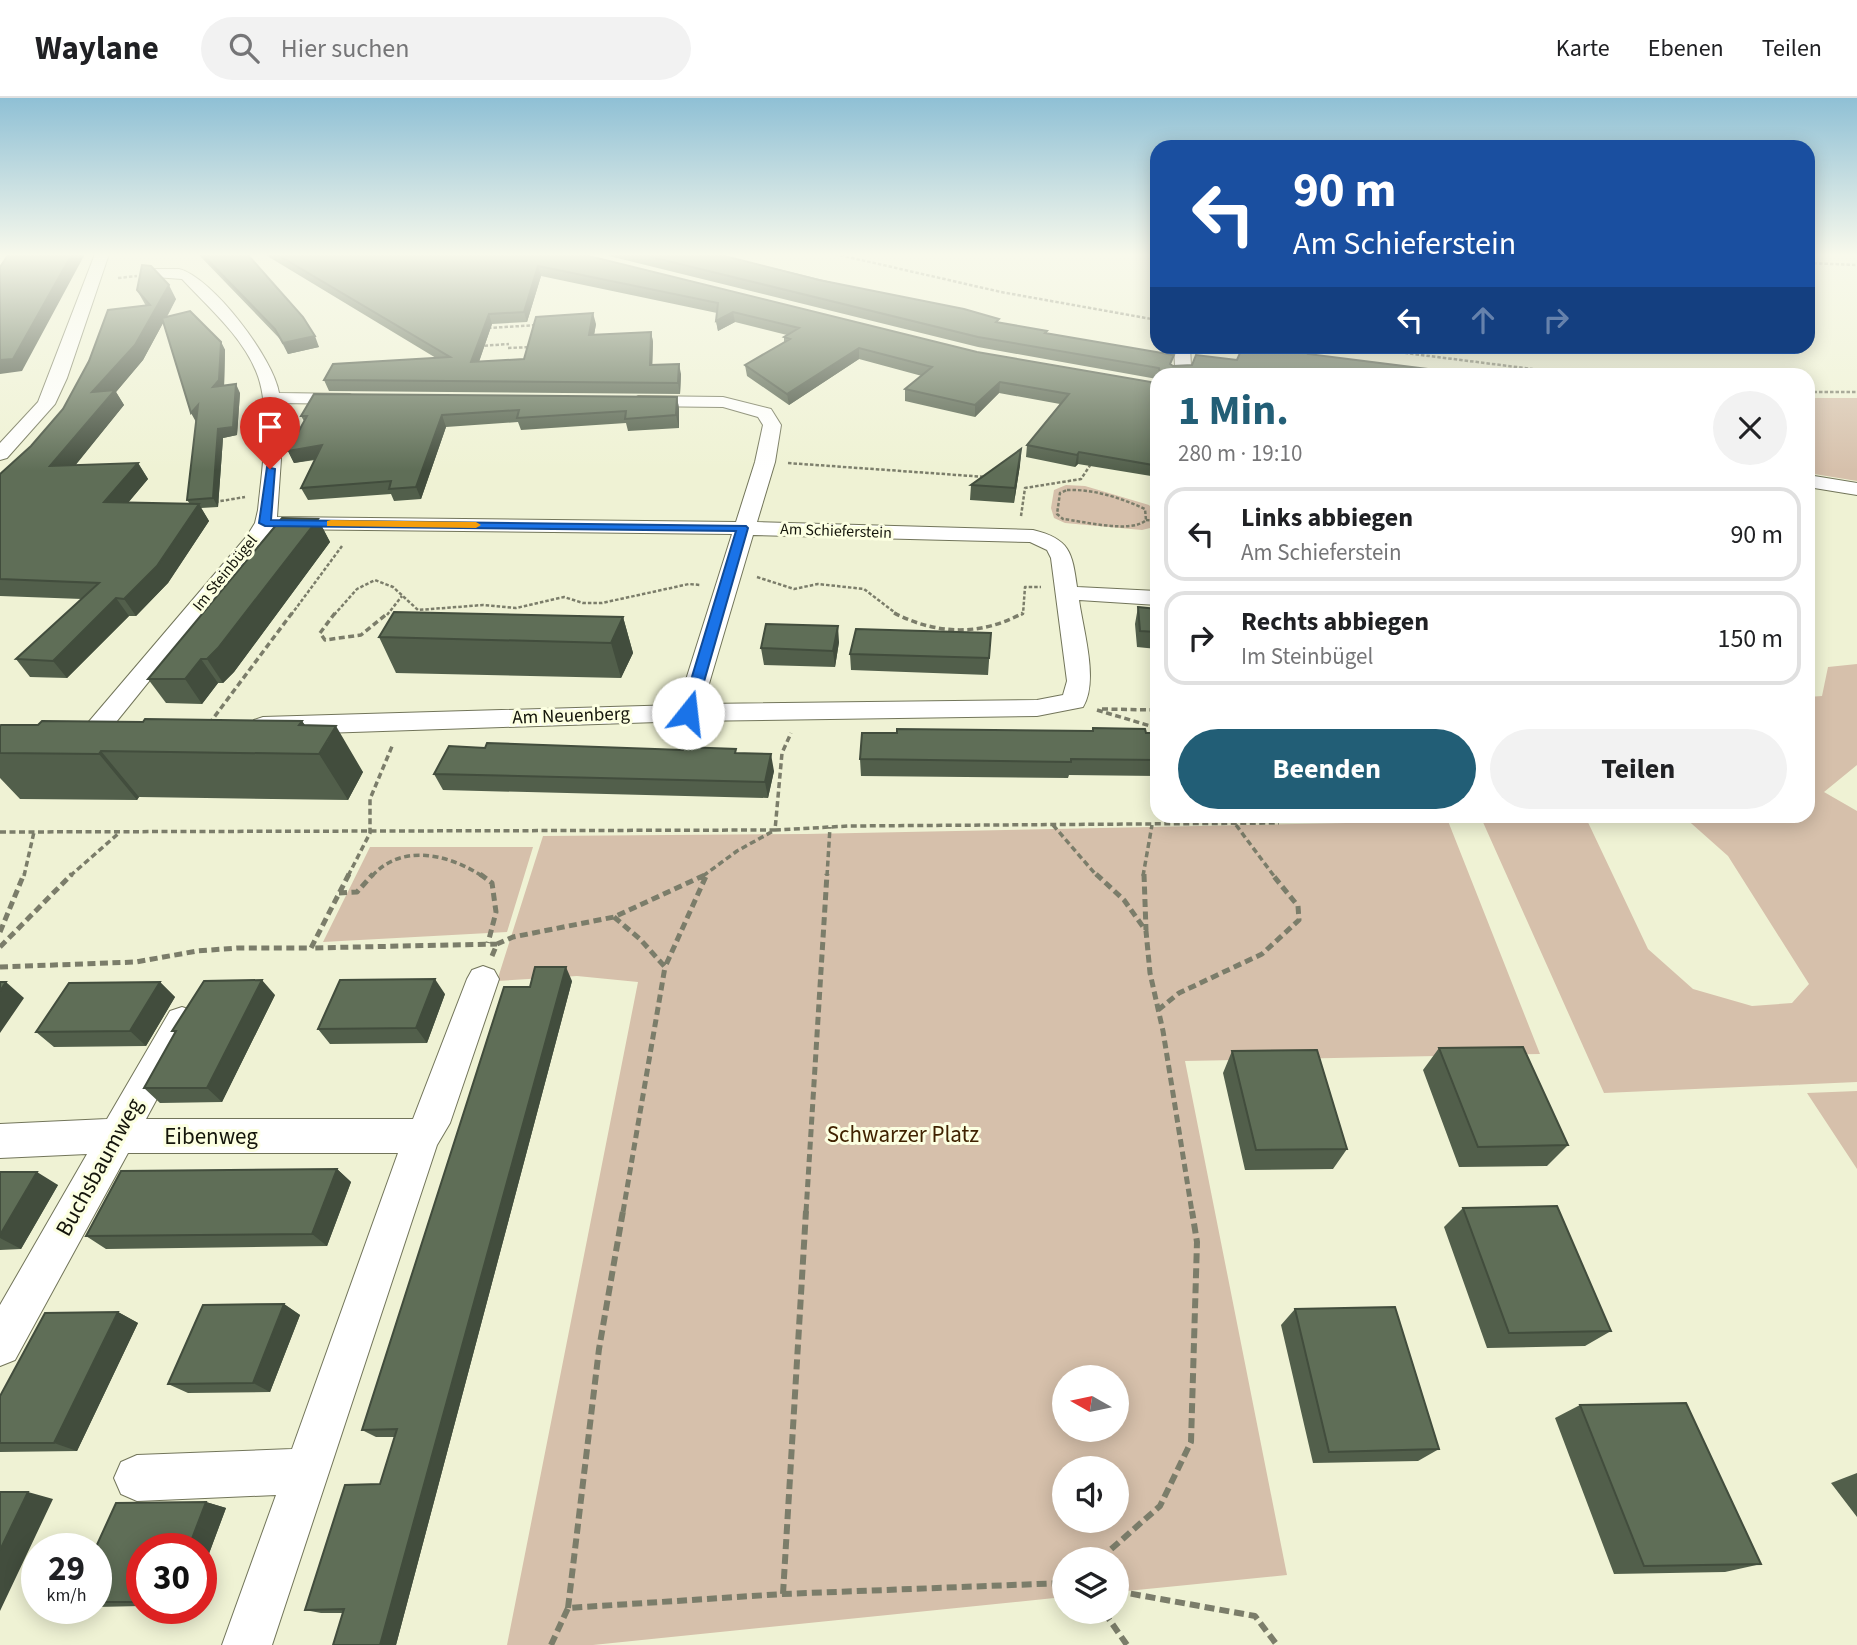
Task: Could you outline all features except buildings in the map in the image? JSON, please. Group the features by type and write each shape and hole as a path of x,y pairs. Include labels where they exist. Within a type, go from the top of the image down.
{"street":[{"path":"0,454 46,404 76,326"},
{"name":"Im Steinbügel","path":"132,730 83,731 255,539 265,523 270,493 272,398 265,373 244,338 233,326"},
{"path":"272,398 369,399"},
{"path":"615,401 723,402 756,408 765,413 772,425 765,462 742,528 688,713"},
{"path":"1815,482 1857,489"},
{"name":"Am Schieferstein","path":"265,523 742,528 1033,536 1056,546 1062,558 1066,590"},
{"path":"1074,701 1079,681 1066,590 1150,597"},
{"name":"Am Neuenberg","path":"206,728 688,713 1037,708 1074,701"},
{"path":"247,1645 422,1136 432,1123 483,979"},
{"name":"Buchsbaumweg","path":"0,1345 115,1136 200,990"},
{"name":"Eibenweg","path":"0,1140 115,1136 422,1136"},
{"path":"137,1478 306,1471"}],"path":[{"path":"488,328 516,326"},
{"path":"473,346 534,346"},
{"path":"1413,354 1524,368"},
{"path":"1815,392 1857,392"},
{"path":"1095,458 1081,479 1060,493 1057,514 1063,519 1128,527 1141,525 1146,520"},
{"path":"765,462 994,477"},
{"path":"1021,517 1025,488 1081,479"},
{"path":"1071,488 1134,504 1145,509 1146,520"},
{"path":"212,503 270,493"},
{"path":"1146,520 1150,520"},
{"path":"206,728 345,541"},
{"path":"402,597 379,626 357,636 340,641 324,640 320,633 360,584 375,579 386,583 418,610 483,605 516,608 564,597 583,603 602,603 689,584 766,578 794,589 818,584 864,589 888,610 912,621 947,629 976,631 1023,614 1025,587 1066,590"},
{"path":"1074,701 1095,709 1150,710"},
{"path":"775,830 782,753 791,735 790,711"},
{"path":"311,948 370,833 370,799 404,722"},
{"path":"0,832 370,833 1279,823"},
{"path":"1053,824 1100,879 1124,901 1146,931"},
{"path":"1114,1547 1160,1506 1191,1442 1197,1242 1150,973 1143,878 1152,825"},
{"path":"1158,1010 1179,993 1262,954 1299,920 1298,906 1236,825"},
{"path":"783,1594 830,827"},
{"path":"0,967 136,962 197,951 237,948 497,944 513,937 614,917 707,874 737,851 775,830"},
{"path":"0,932 23,880 34,832"},
{"path":"0,947 77,869 119,832"},
{"path":"339,893 357,892 378,869 395,859 411,855 439,855 470,866 492,883 496,912 488,943"},
{"path":"551,1645 568,1608 599,1349 664,967 707,874"},
{"path":"614,917 640,939 664,967"},
{"path":"483,979 497,944"},
{"path":"568,1608 783,1594 1052,1583"},
{"path":"1129,1593 1255,1616 1277,1645"},
{"path":"1112,1624 1127,1645"}],"green space":[{"path":"1815,398 1857,398 1857,481 1815,474"},
{"path":"1066,485 1085,486 1149,505 1150,528 1142,530 1065,523 1054,518 1051,508 1054,490"},
{"path":"1857,664 1857,765 1824,792 1857,811 1857,1082 1604,1093 1483,823 1588,823 1648,949 1693,989 1752,1006 1792,1003 1809,984 1728,856 1691,823 1815,823 1815,696 1822,696 1828,667"},
{"name":"Schwarzer Platz","path":"1449,823 1540,1054 1185,1061 1287,1575 1129,1591 1129,1547 1052,1547 1052,1598 593,1645 507,1645 638,982 577,976 497,981 543,836"},
{"path":"370,847 533,847 507,932 323,942"},
{"path":"1857,1091 1857,1169 1807,1093"}],"slow traffic":[{"path":"331,523 476,525"}],"route":[{"path":"270,469 270,493 265,523 742,528 688,713"}]}
